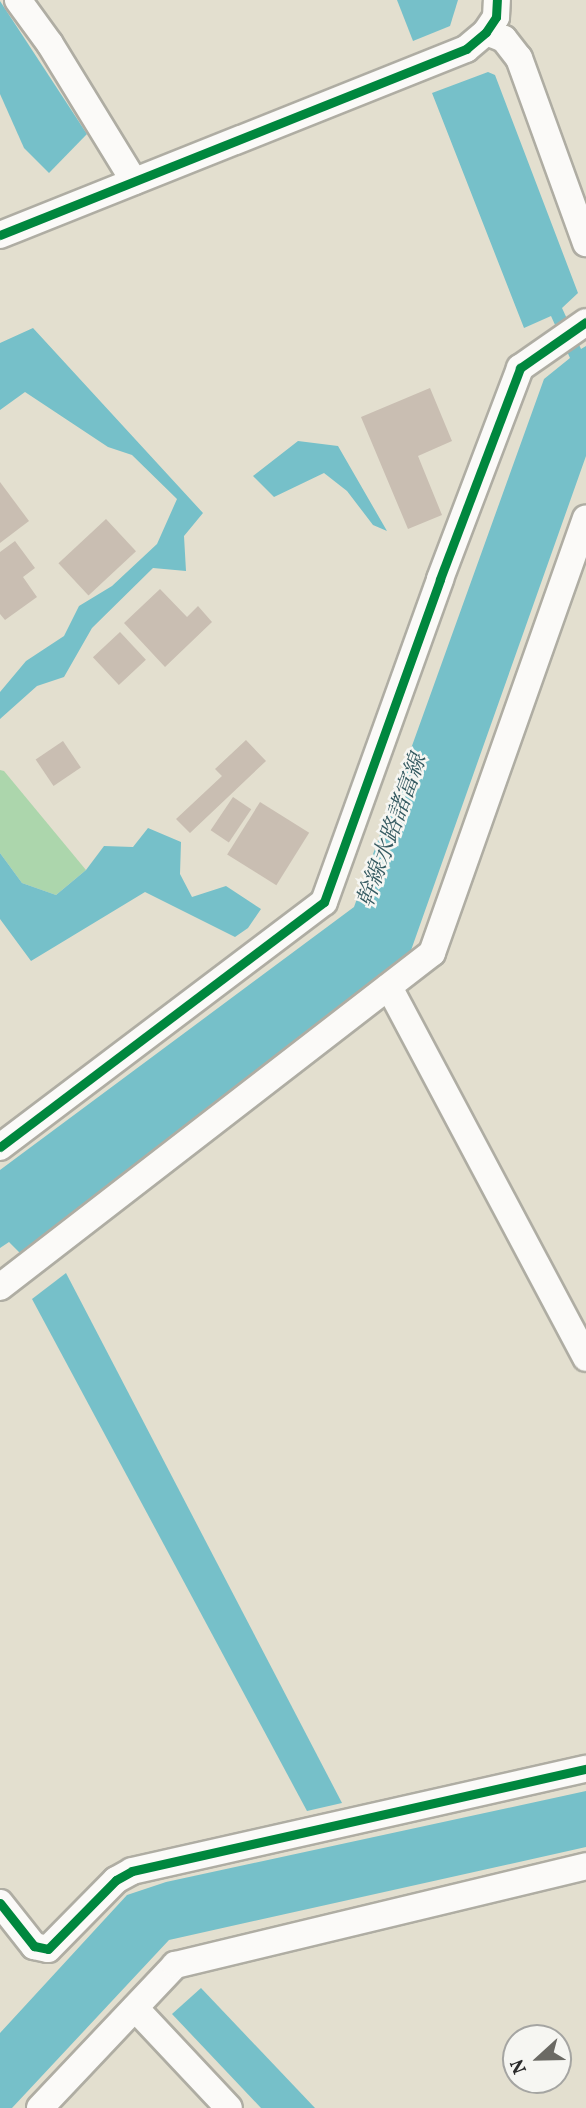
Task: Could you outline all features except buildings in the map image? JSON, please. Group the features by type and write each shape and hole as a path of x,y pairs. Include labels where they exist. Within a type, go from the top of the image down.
{"street":[{"path":"18,0 50,44 134,181"},
{"path":"0,235 445,58 478,42 496,17 497,0"},
{"path":"486,32 504,39 519,58 586,243"},
{"path":"0,1147 324,902 440,579 520,368 574,329"},
{"path":"2,1281 432,953 586,519"},
{"path":"389,986 586,1358"},
{"path":"0,1903 34,1947 48,1949 116,1881 132,1871 586,1769"},
{"path":"40,2108 175,1965 586,1866"},
{"path":"135,2008 229,2108"}],"green space":[{"path":"0,770 4,771 86,870 56,895 22,883 0,853"}],"water":[{"path":"397,0 458,0 450,26 413,41"},
{"path":"0,1 87,134 49,173 24,148 0,94"},
{"name":"幹線水路諸富線","path":"488,72 495,75 578,293 562,308 581,349 586,346 586,456 409,956 20,1253 9,1242 0,1248 0,1170 354,907 544,379 570,358 551,316 524,328 432,93"},
{"path":"33,328 203,513 184,536 186,571 153,568 92,628 64,677 37,686 0,719 0,692 26,661 64,636 79,606 112,586 157,544 177,499 132,455 108,447 25,392 0,410 0,343"},
{"path":"298,441 338,446 387,531 373,525 347,491 324,473 274,497 253,476"},
{"path":"148,828 181,842 180,874 192,897 226,886 261,909 248,928 235,937 145,892 31,961 0,919 0,853 22,883 56,895 86,870 104,846 133,847"},
{"path":"66,1273 342,1803 307,1811 32,1299"},
{"path":"586,1791 586,1847 169,1940 12,2108 0,2108 0,2033 127,1895 166,1882"},
{"path":"201,1988 315,2108 261,2108 172,2014"}],"cycle path":[{"path":"0,235 466,49 486,32 496,17 497,0"},
{"path":"0,1147 324,902 440,579 520,368 586,322"},
{"path":"0,1903 34,1946 48,1949 116,1880 132,1871 586,1769"}]}
